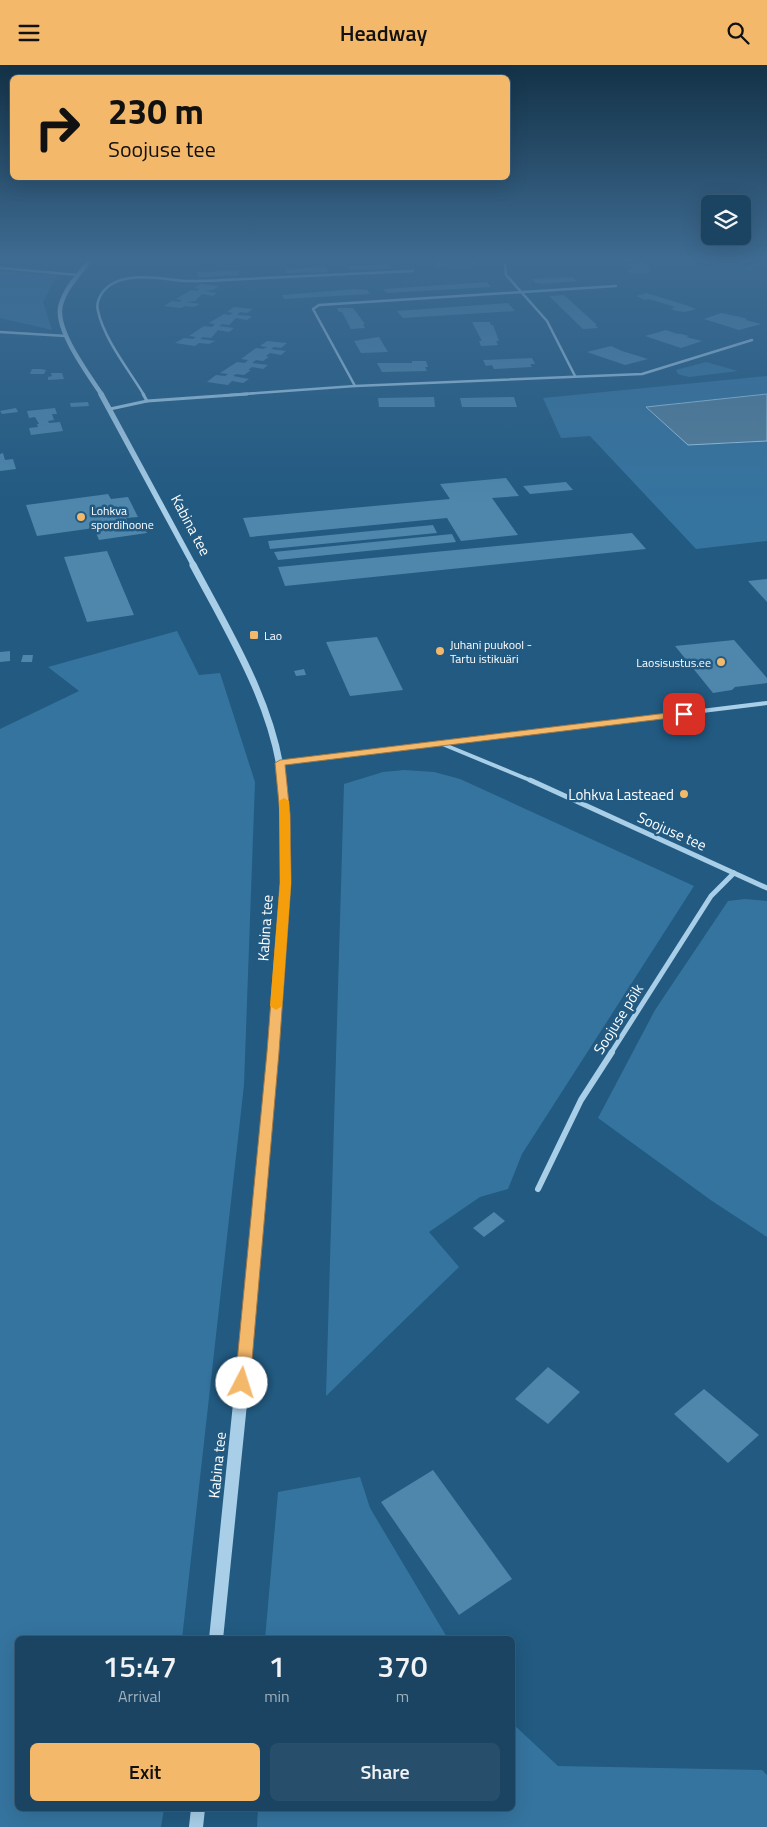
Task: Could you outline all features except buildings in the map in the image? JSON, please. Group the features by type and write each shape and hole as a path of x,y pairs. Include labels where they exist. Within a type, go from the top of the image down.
{"street":[{"name":"Kabina tee","path":"69,341 110,409 241,655 261,701 280,763 285,814 286,883 273,1052 236,1451 216,1636"},
{"path":"112,341 147,401"},
{"path":"331,341 356,386"},
{"path":"557,341 575,376"},
{"path":"110,409 147,401 356,386 642,374 748,341"},
{"path":"440,743 767,703"},
{"name":"Soojuse tee","path":"280,763 440,743 513,773 767,888"},
{"name":"Soojuse põik","path":"538,1189 581,1100 711,896 734,873"},
{"path":"196,1827 198,1811"}],"shaded area":[{"path":"706,362 738,371 689,377 678,374 676,370"},
{"path":"767,376 767,394 669,404 722,444 767,441 767,541 696,549 590,436 561,438 543,398"},
{"path":"767,394 767,441 688,445 646,407"},
{"path":"177,631 199,675 220,673 255,782 244,1085 182,1636 15,1636 15,1811 164,1811 161,1827 0,1827 0,729 79,691 48,667"},
{"path":"404,770 434,772 460,779 694,886 522,1154 508,1189 480,1197 429,1232 459,1267 326,1396 344,784 383,772"},
{"path":"745,899 767,901 767,1237 712,1201 598,1118 655,1010 728,901"},
{"path":"360,1477 370,1508 446,1636 265,1636 278,1492"},
{"path":"515,1726 558,1766 762,1770 767,1775 767,1827 257,1827 258,1811 515,1811"}],"slow traffic":[{"path":"276,1006 286,883 284,801"}],"place":[{"name":"Lohkva spordihoone","path":"81,517"},
{"name":"Lao","path":"254,635"},
{"name":"Juhani puukool - Tartu istikuäri","path":"440,651"},
{"name":"Laosisustus.ee","path":"721,662"},
{"name":"Lohkva Lasteaed","path":"684,794"}],"route":[{"path":"242,1383 273,1052 286,883 285,814 280,763 684,714"}]}
